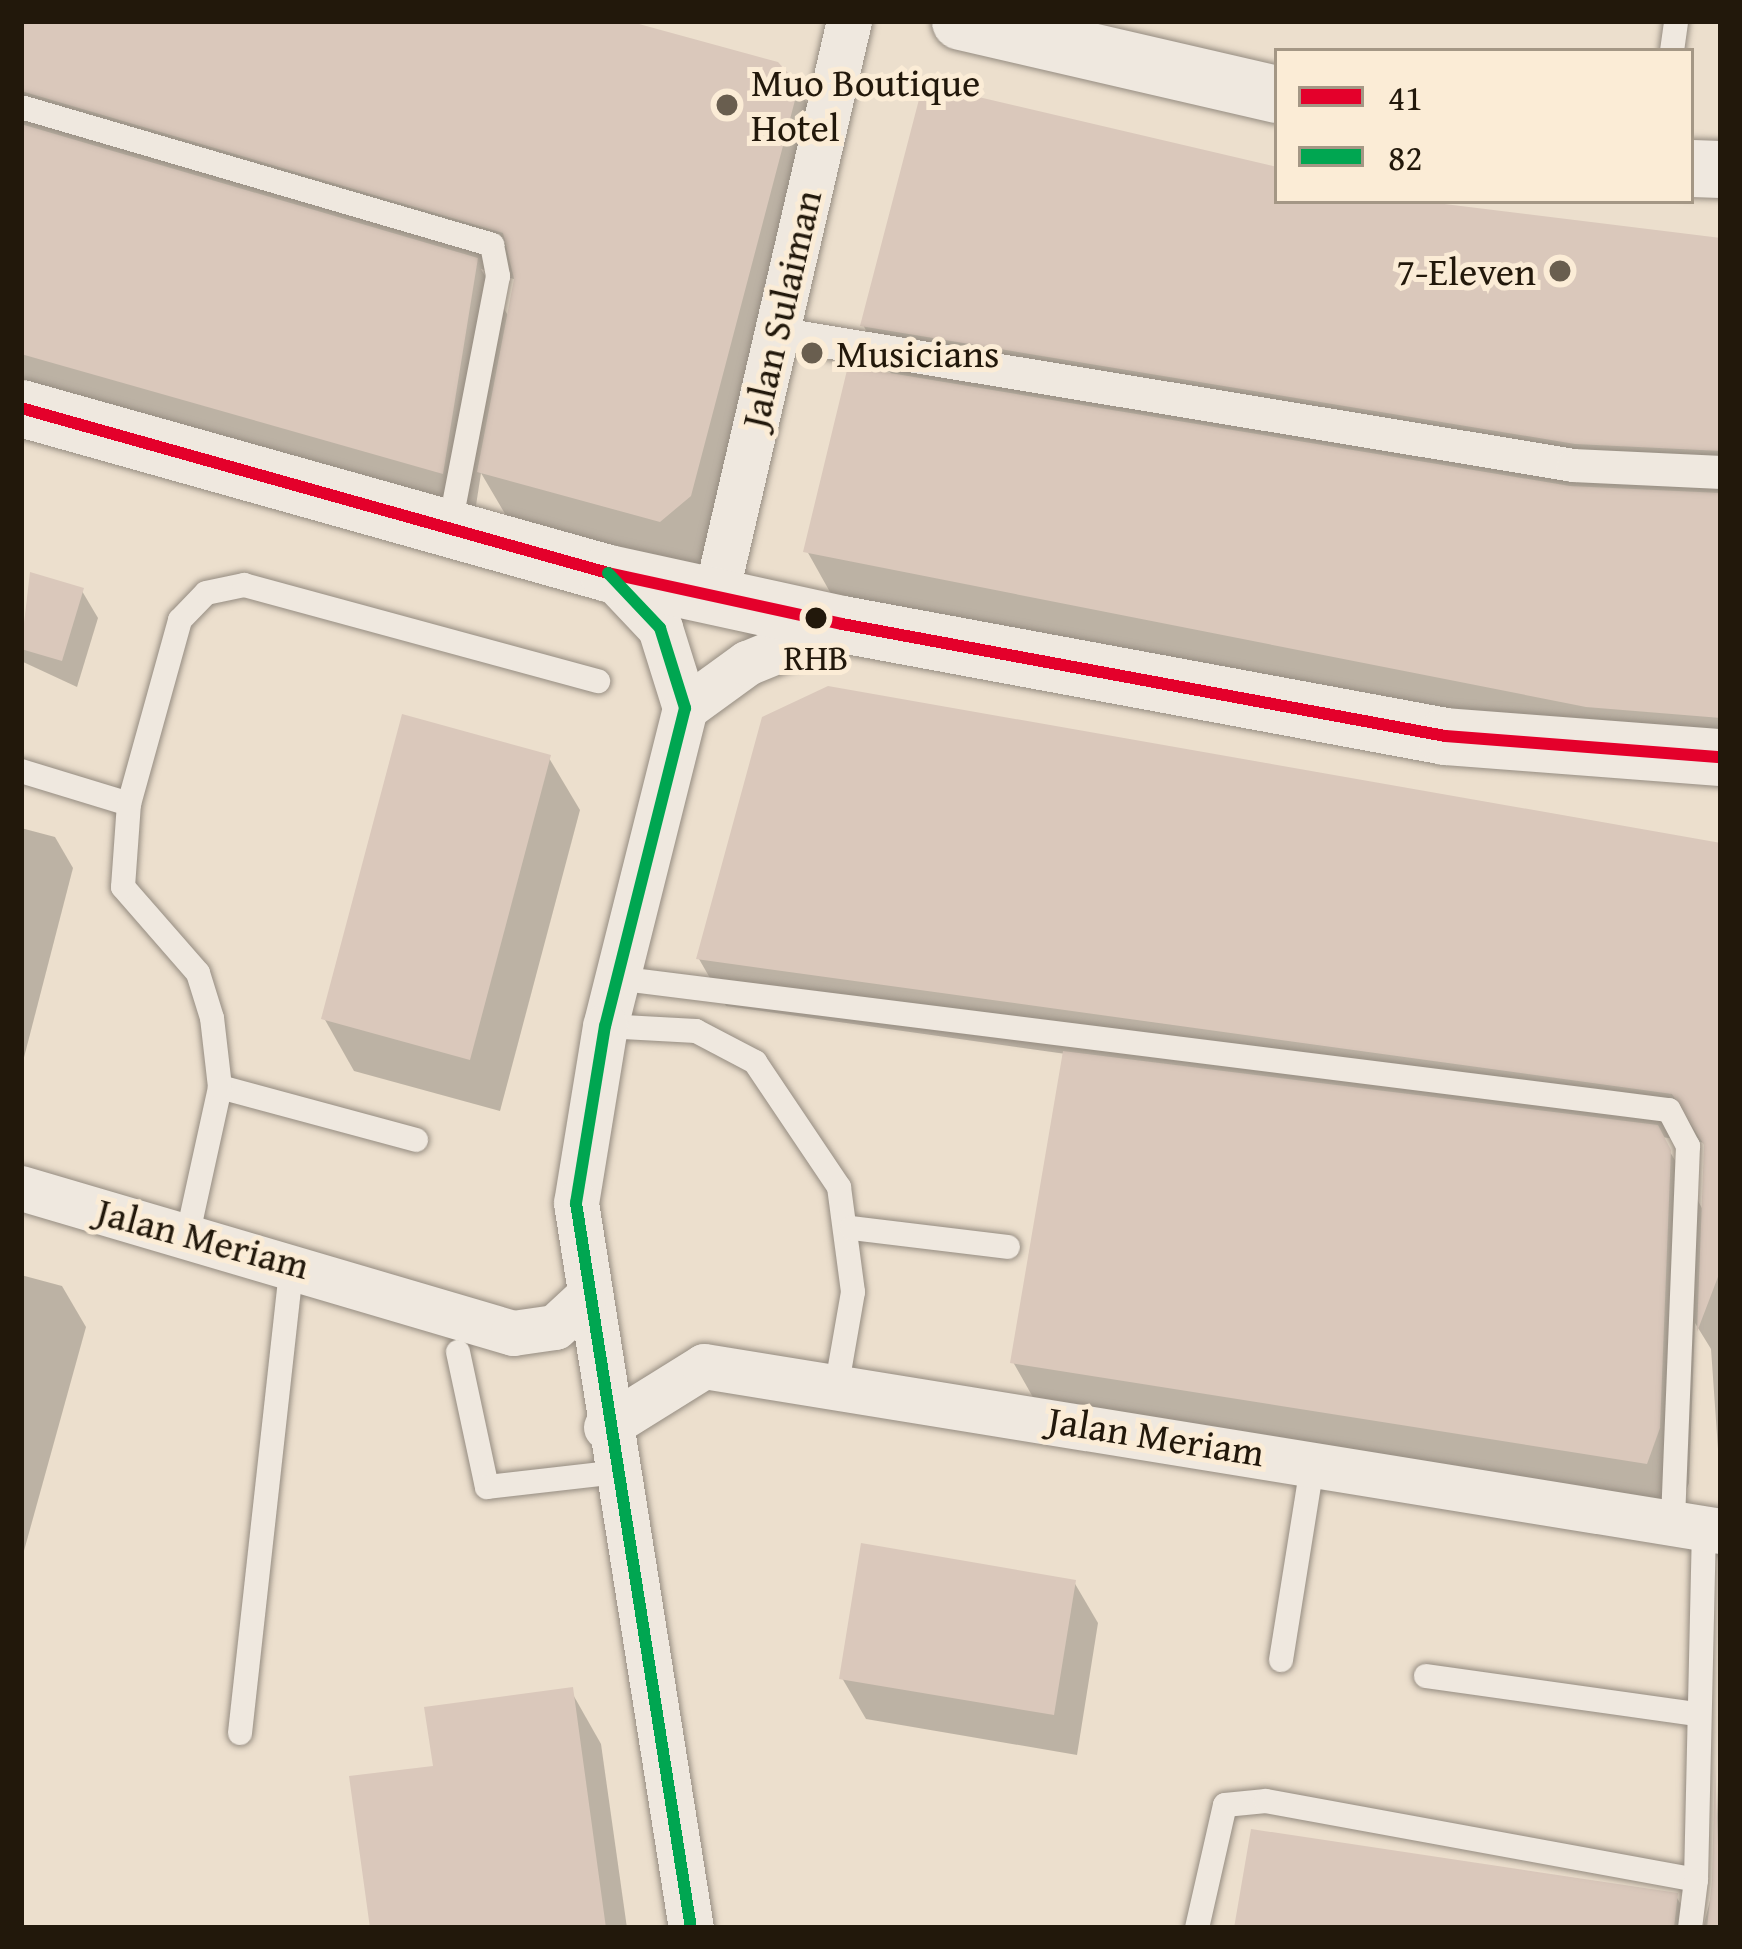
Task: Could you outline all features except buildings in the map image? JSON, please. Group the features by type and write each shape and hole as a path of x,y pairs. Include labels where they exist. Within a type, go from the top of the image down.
{"street":[{"name":"Jalan Sulaiman","path":"715,598 849,21"},
{"path":"960,21 1099,34 1274,93"},
{"path":"776,333 1573,465 1721,472"},
{"path":"21,408 448,531 715,598 1445,736 1721,757"},
{"path":"608,573 660,628 686,708 605,1026 576,1203 583,1301 618,1472 691,1928"},
{"path":"686,708 747,663 842,624"},
{"name":"Jalan Meriam","path":"21,1188 292,1261 513,1333 555,1327 583,1301"},
{"name":"Jalan Meriam","path":"607,1426 704,1366 1313,1461 1699,1529"}],"lane":[{"path":"21,107 492,245 498,276 448,531"},
{"path":"188,1233 220,1087 198,973 123,887 129,804 180,620 206,592 244,585 598,680"},
{"path":"21,771 129,804"},
{"path":"616,978 1669,1110 1688,1146 1699,1529 1696,1880 1690,1928"},
{"path":"605,1026 696,1031 755,1062 839,1187 852,1228 837,1384"},
{"path":"220,1087 416,1140"},
{"path":"852,1228 1008,1247"},
{"path":"240,1733 292,1261"},
{"path":"458,1352 488,1487 618,1472"},
{"path":"1281,1660 1313,1461"},
{"path":"1426,1676 1697,1714"},
{"path":"1197,1928 1225,1805 1266,1801 1696,1880"}],"transit line":[{"name":"41","path":"21,408 608,573 842,624 1445,736 1721,757"},
{"name":"82","path":"608,573 660,628 685,708 605,1026 576,1203 691,1928"}],"place":[{"name":"Muo Boutique Hotel","path":"727,105"},
{"name":"7-Eleven","path":"1560,271"},
{"name":"Musicians","path":"812,353"},
{"name":"RHB","path":"816,618"}]}
